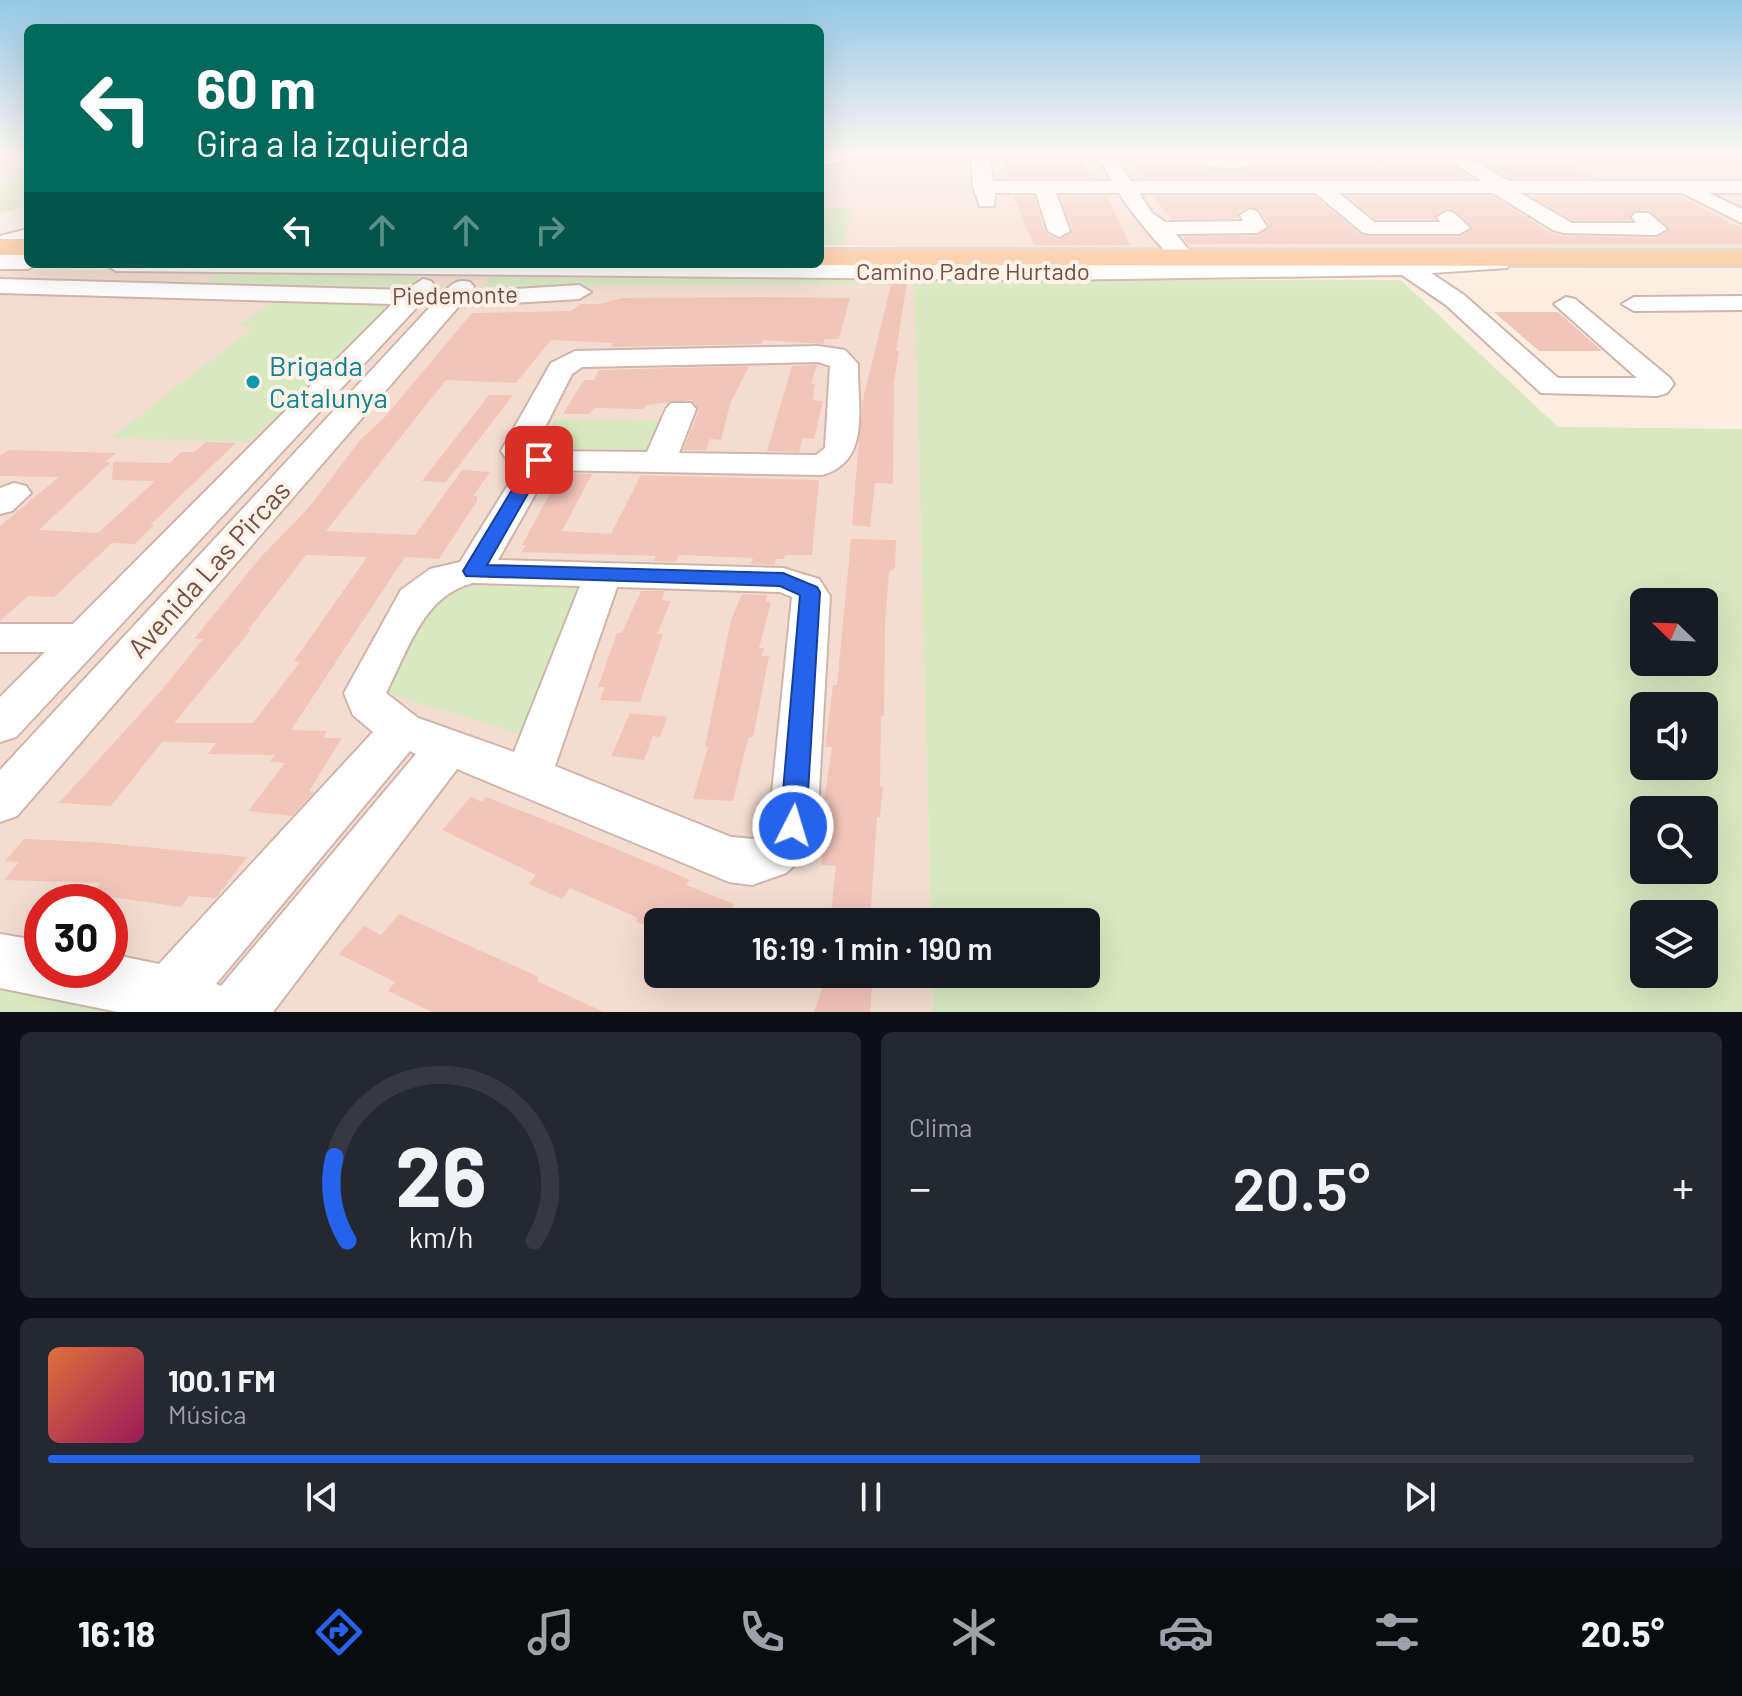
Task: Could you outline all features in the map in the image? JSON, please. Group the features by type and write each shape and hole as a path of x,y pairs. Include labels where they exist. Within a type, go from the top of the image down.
{"main road":[{"path":"0,245 24,256"},
{"name":"Camino Padre Hurtado","path":"824,257 1742,258"}],"street":[{"path":"1050,203 1059,231"},
{"path":"1137,203 1184,258"},
{"path":"1338,203 1362,225 1376,230 1459,228 1447,217"},
{"path":"1526,203 1560,226 1571,229 1656,229 1642,217"},
{"path":"1715,203 1742,217"},
{"path":"1154,259 1142,227 1152,223 1257,227 1250,215"},
{"path":"0,245 24,236"},
{"path":"0,262 24,258"},
{"name":"Camino Padre Hurtado","path":"269,268 460,273 1244,272 1408,268 1589,258"},
{"path":"0,271 24,259"},
{"path":"1408,268 1455,300 1551,387 1657,387 1660,384 1566,304"},
{"name":"Piedemonte","path":"460,273 640,288 911,289"},
{"name":"Avenida Las Pircas","path":"0,725 413,297 460,273"},
{"name":"Avenida Las Pircas","path":"0,802 418,336 460,273"},
{"name":"Piedemonte","path":"0,286 413,297"},
{"path":"1634,304 1742,303"},
{"path":"1675,323 1742,322"},
{"path":"376,336 402,332 418,336"},
{"path":"818,354 835,356 844,364 841,448 830,461 813,466 539,460 521,455 517,447 561,369 575,359 818,354"},
{"path":"659,462 681,409"},
{"path":"473,571 539,460"},
{"path":"473,571 602,577 783,580 810,592 793,826 781,847 767,859 745,863 425,738 368,703 365,693 369,682 415,599 443,578 473,571"},
{"path":"528,776 602,577"},
{"path":"0,638 85,638"},
{"path":"126,988 192,1004 425,738"},
{"path":"237,1012 425,738"},
{"path":"0,961 24,965"}],"shaded area":[{"path":"824,203 1742,203 1742,251 1007,251 842,245 851,210 824,208"},
{"path":"0,269 914,279 931,908 644,908 644,988 932,988 933,1012 0,1012"}],"green space":[{"path":"0,203 24,203 24,206 0,214"},
{"path":"824,208 852,209 842,245 824,245"},
{"path":"220,272 421,277 405,293 197,288"},
{"path":"492,277 907,281 907,285 620,285 475,293"},
{"path":"914,279 1401,280 1558,427 1742,429 1742,1012 933,1012 932,988 1100,988 1100,908 931,908"},
{"path":"271,302 396,304 249,442 110,438 253,328 239,325"},
{"path":"555,419 660,421 648,450 539,448"},
{"path":"445,585 584,588 523,735 384,692"},
{"path":"0,972 24,977 24,988 72,988 181,1012 0,1012"}],"building":[{"path":"1016,203 1036,203 1045,232 1058,240 1073,232 1063,203 1110,203 1130,245 1034,245"},
{"path":"1158,203 1323,203 1360,234 1369,237 1459,237 1473,228 1456,211 1448,208 1435,214 1435,219 1375,219 1356,203 1504,203 1551,233 1563,236 1656,238 1670,229 1649,210 1633,211 1630,220 1573,220 1544,203 1694,203 1742,229 1742,244 1188,244 1183,237 1257,236 1270,225 1260,209 1251,206 1238,212 1238,218 1171,219"},
{"path":"892,281 907,282 896,351 899,351 894,382 893,484 875,483 870,527 852,525 862,403"},
{"path":"622,298 850,298 839,339 825,339 823,344 763,340 761,344 611,347 613,343 551,340 516,383 446,380 326,531 415,535 462,470 490,472 473,496 477,496 477,501 439,559 405,557 291,730 327,731 323,738 342,738 309,791 314,792 292,816 248,811 285,763 270,762 275,755 208,754 216,743 162,742 111,806 59,803 160,692 203,639 194,639 259,559 311,505 360,440 383,419 472,313 571,311 581,304 600,304","holes":["306,555 367,557 294,661 300,662 253,723 174,723 251,630 248,630"]},
{"path":"1494,312 1558,312 1602,351 1539,351"},
{"path":"817,365 811,384 815,384 813,400 823,401 814,439 803,438 799,452 767,451 792,366"},
{"path":"749,366 730,404 721,440 710,439 706,450 683,450 699,410 691,400 646,405 643,409 594,408 590,414 563,414 585,380 594,380 599,370"},
{"path":"489,395 513,395 446,482 422,481"},
{"path":"206,442 236,443 150,525 154,525 135,544 112,543 54,597 28,596 0,621 0,526 59,477 0,476 0,456 8,450 116,453 105,462 111,462 39,530 98,533 155,481 112,480 113,462 170,463 181,452 194,452"},
{"path":"567,473 592,474 562,531 611,534 641,475 819,480 812,555 785,555 784,559 776,559 775,565 751,564 753,558 679,555 676,562 654,561 656,556 522,552 526,545 522,545 559,477"},
{"path":"851,539 896,540 895,568 889,572 885,625 880,787 883,787 880,817 877,817 871,908 832,908 836,866 821,865 829,801 824,800 832,747 825,747 833,685 837,685"},
{"path":"641,591 665,591 662,600 671,601 657,634 663,634 640,702 600,700 605,687 598,687 617,633 622,633"},
{"path":"742,594 767,595 766,602 771,602 759,648 764,648 762,656 769,656 753,737 749,737 733,801 693,799 708,747 705,747 731,620"},
{"path":"630,713 667,717 660,737 653,736 644,760 611,756"},
{"path":"471,797 482,802 486,797 690,880 686,885 734,904 732,908 644,908 644,925 636,921 638,918 570,888 562,899 529,884 536,875 442,830"},
{"path":"24,839 94,842 247,857 216,898 189,896 181,907 128,899 128,884 4,880 19,862 5,861"},
{"path":"399,914 539,977 537,981 604,1012 432,1012 388,991 395,982 339,954 364,926 381,935"},
{"path":"822,988 872,988 870,1012 814,1012"}],"place":[{"name":"Brigada Catalunya","path":"253,382"}],"route":[{"path":"539,460 473,571 783,580 810,592 793,826"}]}
